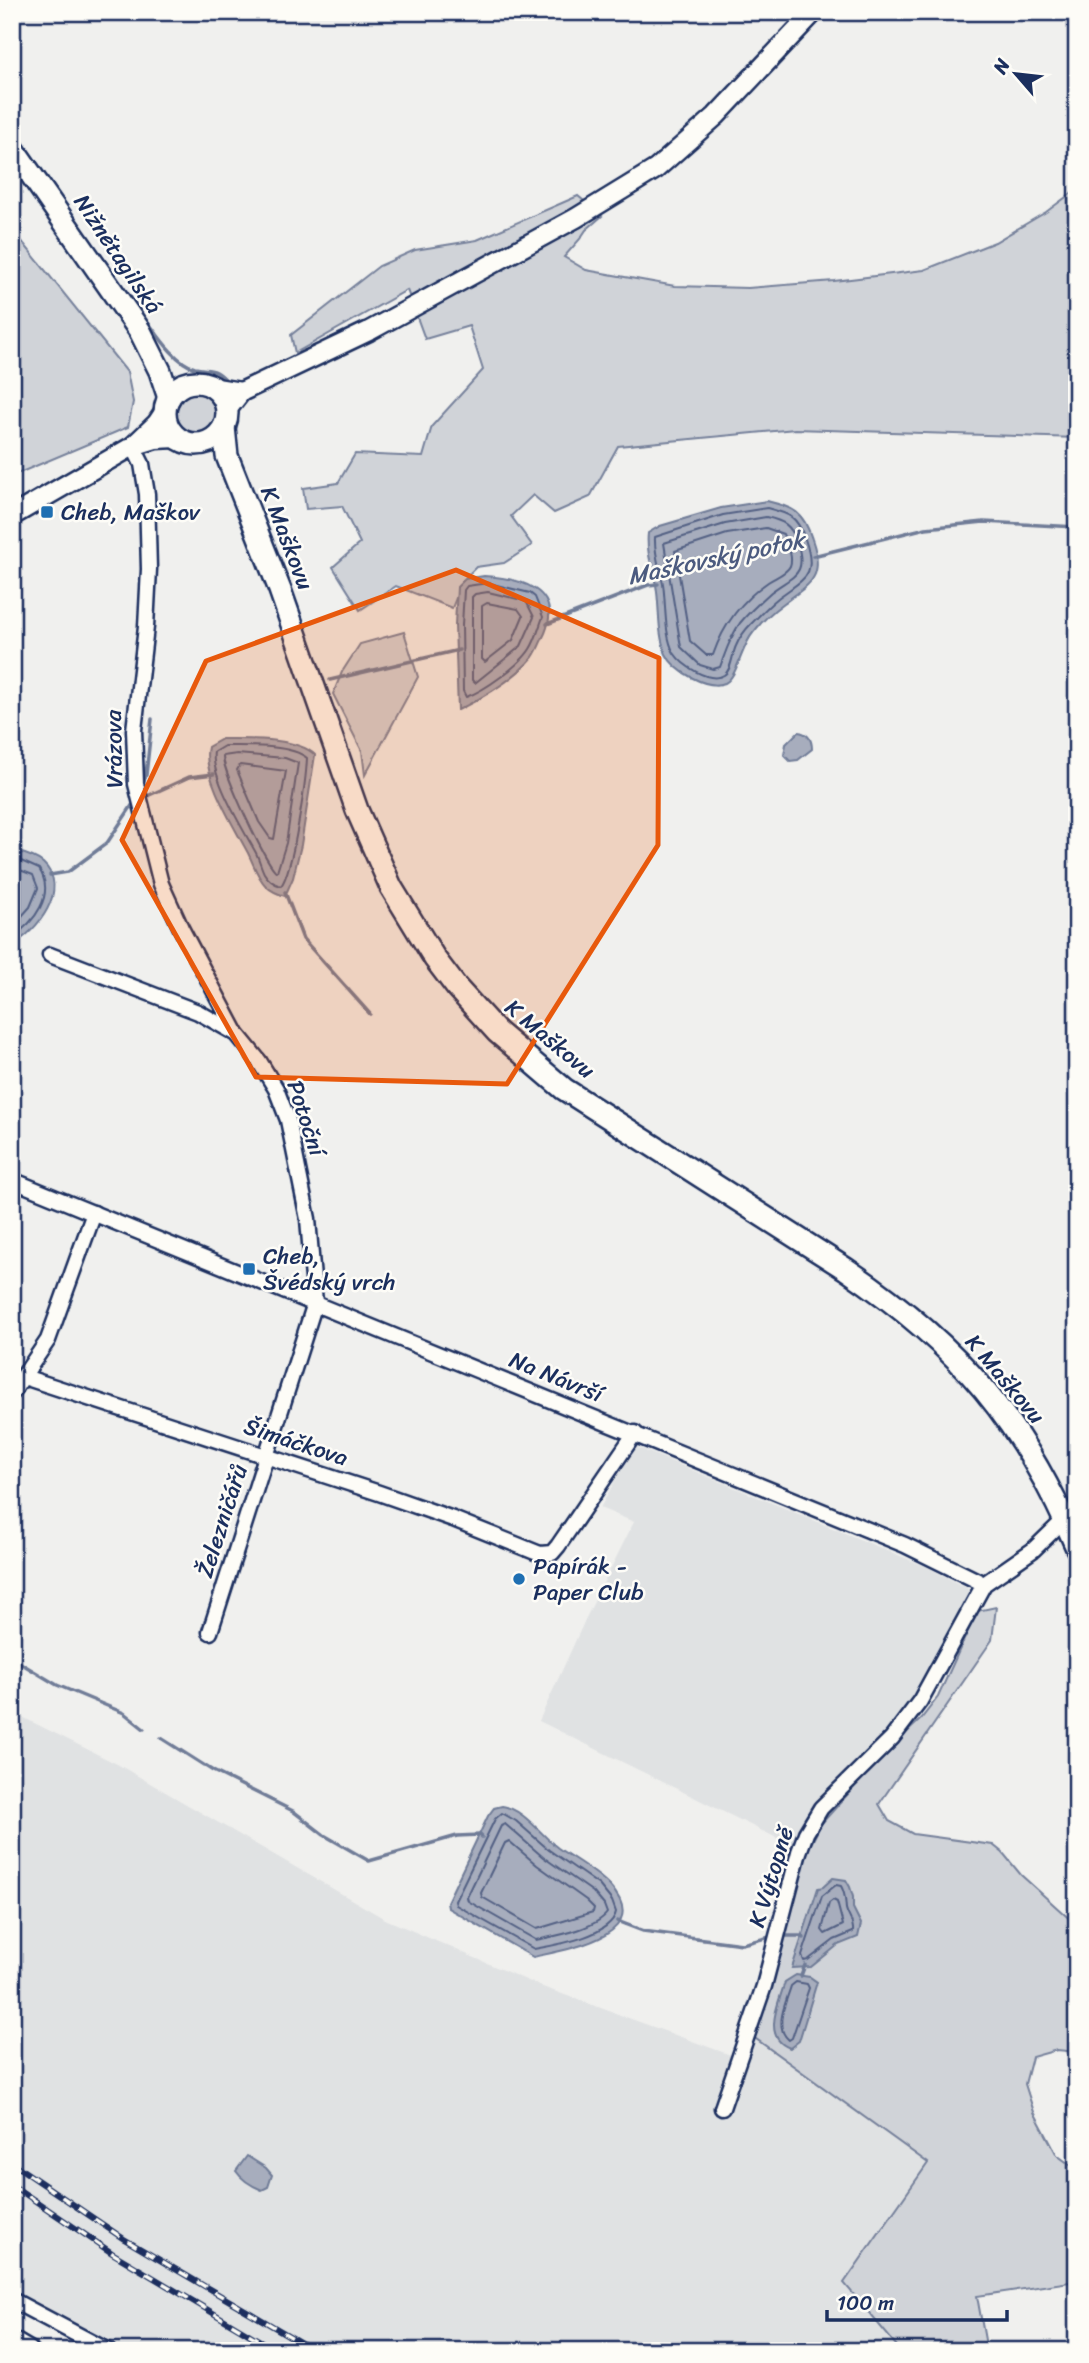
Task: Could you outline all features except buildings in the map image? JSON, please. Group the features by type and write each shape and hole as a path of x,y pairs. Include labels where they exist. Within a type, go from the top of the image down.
{"main road":[{"name":"Nižnětagilská","path":"12,147 139,331 160,371 167,404"},
{"path":"139,331 171,366 195,382 216,388 225,402 225,419 213,439 187,441"},
{"path":"195,382 176,389 167,404 166,421 187,441 211,455 241,493"},
{"name":"K Maškovu","path":"225,419 227,456 280,590 374,852 412,925 457,988 497,1032 564,1089 846,1269 924,1327 982,1385 1005,1415 1039,1466 1077,1548"}],"street":[{"path":"225,419 241,392 369,331 576,218 656,169 716,116 814,12"},
{"path":"216,388 241,392"},
{"path":"133,446 156,423 167,404"},
{"path":"12,516 133,446 156,439 187,441"},
{"name":"Vrázova","path":"133,446 142,464 147,494 149,569 146,627 134,730 136,785 161,884 237,1034"},
{"name":"Potoční","path":"50,956 198,1012 237,1034 259,1061 276,1089 288,1119 308,1219 315,1303"},
{"name":"Na Návrší","path":"12,1180 905,1545 984,1584"},
{"path":"12,1393 48,1340 94,1213"},
{"name":"Železničářů","path":"210,1632 315,1303"},
{"name":"Šimáčkova","path":"24,1377 453,1519 540,1554 552,1553 635,1433"},
{"path":"984,1584 1032,1550 1065,1519"},
{"name":"K Výtopně","path":"722,2108 764,1986 806,1833 821,1808 892,1738 920,1700 984,1584"},
{"path":"12,2300 108,2351"},
{"path":"12,2341 29,2351"}],"highlighted area":[{"path":"456,570 659,658 658,845 507,1084 256,1077 122,840 206,661"}],"shaded area":[{"path":"1077,189 1077,438 795,429 618,446 590,497 554,513 533,495 511,516 532,545 504,563 476,567 463,580 452,608 396,586 360,610 333,567 360,543 342,506 306,509 303,488 338,483 355,454 423,457 432,426 483,370 469,326 425,339 407,290 295,353 291,335 379,266 415,250 477,240 578,196 602,216 586,230 564,257 586,270 675,286 748,288 834,281 924,270 995,242 1046,212"},
{"path":"12,229 127,372 133,402 128,427 12,476"},
{"path":"196,392 211,398 217,413 211,428 196,434 181,428 175,413 181,398"},
{"path":"404,632 418,677 365,775 362,751 333,694 342,672 360,644"},
{"path":"634,1446 927,1567 974,1592 910,1700 885,1735 820,1799 800,1828 793,1846 539,1721 634,1522 600,1508"},
{"path":"996,1607 992,1640 879,1804 889,1821 913,1834 993,1845 1021,1875 1077,1923 1077,2052 1057,2050 1032,2057 1025,2084 1034,2112 1057,2155 1077,2170 1077,2281 977,2296 987,2351 901,2351 844,2283 928,2163 752,2036 804,1858 821,1824 885,1753 921,1719 938,1697 977,1611"},
{"path":"12,1712 117,1764 385,1919 540,1986 739,2058 752,2036 928,2163 844,2283 901,2351 116,2351 68,2319 12,2293"}],"water":[{"path":"767,501 791,509 805,522 816,552 816,570 809,584 771,613 756,629 729,680 725,683 709,684 692,678 676,667 666,654 661,637 648,533 660,526 721,508"},
{"path":"484,576 523,583 534,589 543,596 548,606 549,618 533,657 498,687 458,710 455,625 457,587 465,579"},
{"path":"798,732 809,737 812,749 798,760 790,761 784,755 786,744"},
{"path":"222,739 284,742 307,749 315,755 301,845 293,878 285,896 271,890 260,879 214,786 207,759 208,747"},
{"path":"12,850 43,863 51,873 53,885 52,897 40,920 22,939 12,945"},
{"path":"502,1806 525,1817 558,1848 610,1886 621,1903 622,1917 614,1929 583,1945 533,1957 448,1908 447,1902 488,1816 494,1808"},
{"path":"833,1878 846,1880 850,1887 853,1908 861,1924 858,1937 838,1945 811,1967 792,1968 818,1888"},
{"path":"796,1975 810,1977 817,1982 799,2041 790,2048 776,2036 774,2019 785,1982"},
{"path":"247,2156 272,2175 268,2187 262,2190 255,2187 236,2171"}],"waterway":[{"path":"151,326 182,362 195,368 214,371 225,379"},
{"name":"Maškovský potok","path":"813,556 926,528 984,522 1077,527"},
{"name":"Maškovský potok","path":"547,624 648,585 658,584"},
{"name":"Maškovský potok","path":"330,680 459,650"},
{"path":"142,785 146,775 152,719"},
{"path":"143,798 189,777 214,774"},
{"path":"50,875 68,872 107,843 135,801"},
{"path":"285,892 303,939 370,1014"},
{"path":"12,1658 57,1685 124,1713 144,1729"},
{"path":"161,1738 213,1771 293,1811 324,1835 369,1861 457,1836 482,1837"},
{"path":"617,1921 643,1931 742,1944 774,1936"},
{"path":"782,1936 804,1938"},
{"path":"801,1976 805,1965"}],"railway":[{"path":"12,2163 124,2239 315,2351"},
{"path":"12,2185 112,2253 277,2351"}],"place":[{"name":"Cheb, Maškov","path":"47,512"},
{"name":"Cheb, Švédský vrch","path":"249,1269"},
{"name":"Papírák - Paper Club","path":"519,1579"}]}
